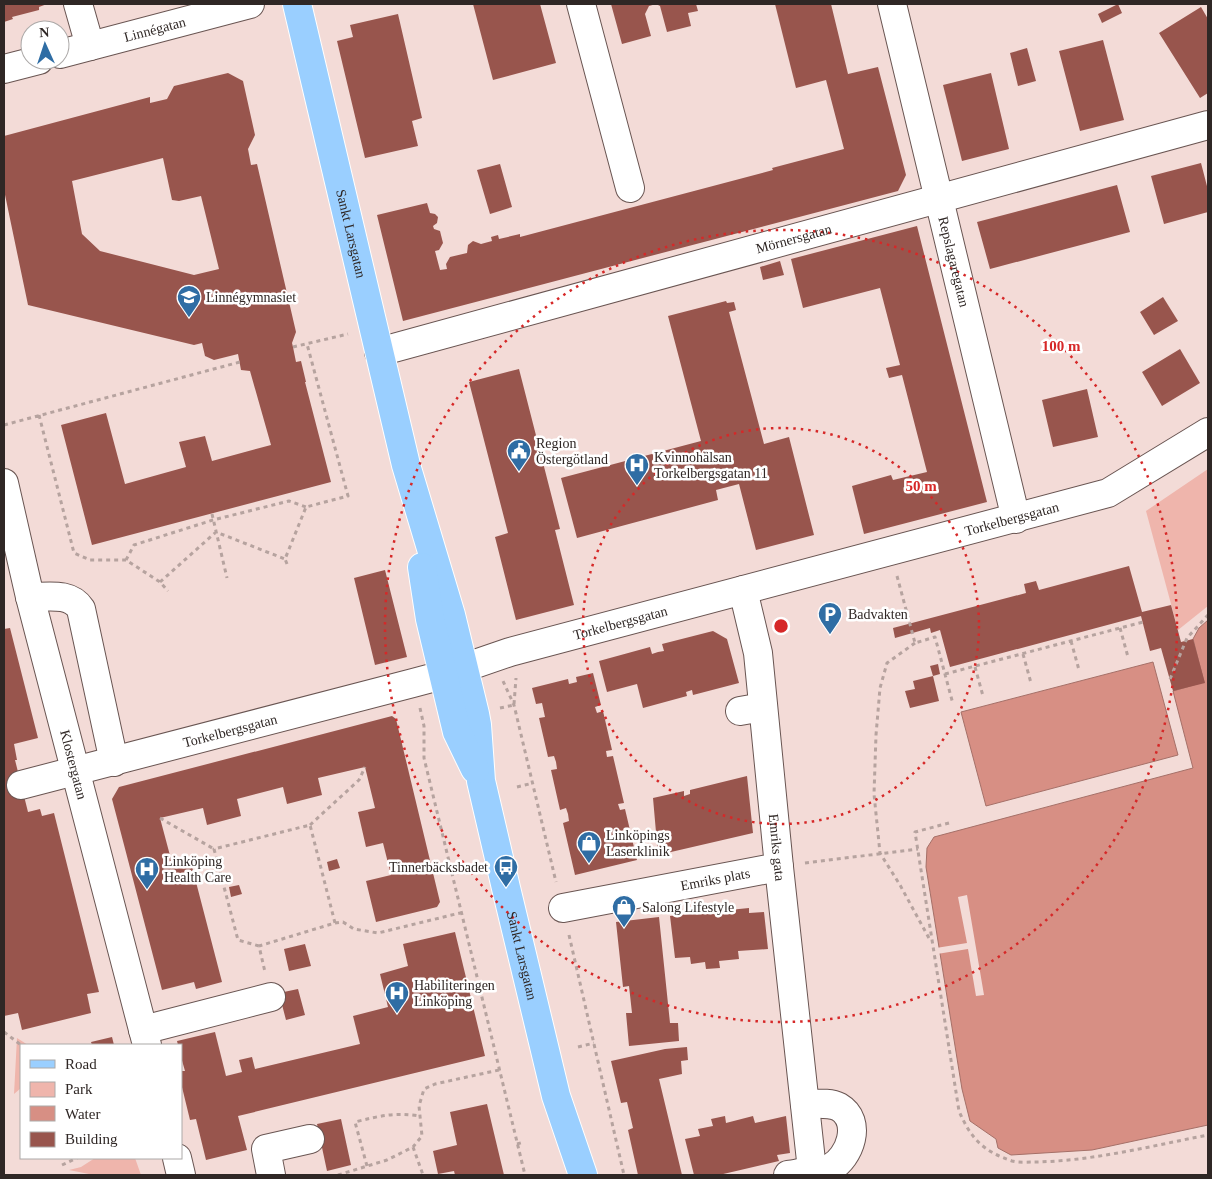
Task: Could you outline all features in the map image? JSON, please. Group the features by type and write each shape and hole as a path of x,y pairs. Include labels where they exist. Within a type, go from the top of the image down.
{"main road":[{"name":"Sankt Larsgatan","path":"296,4 406,465 430,619 453,671 457,732 481,781 556,1096 583,1175"},
{"name":"Sankt Larsgatan","path":"564,1175 568,1129"}],"street":[{"path":"78,4 90,46"},
{"name":"Linnégatan","path":"70,51 250,4"},
{"path":"581,4 630,188"},
{"name":"Repslagaregatan","path":"892,4 1016,519"},
{"path":"4,69 20,65"},
{"name":"Mörnersgatan","path":"376,340 938,200 1208,125"},
{"name":"Torkelbergsgatan","path":"21,785 453,671 510,652 1108,493 1208,432"},
{"name":"Klostergatan","path":"4,483 30,597 145,1038"},
{"name":"Emriks gata","path":"743,590 758,653 752,709 779,867 805,1104 800,1173 829,1169 844,1158 850,1144 851,1126 849,1117 840,1108 828,1104 805,1104"},
{"path":"30,597 64,597 77,603 81,609 114,762"},
{"name":"Emriks plats","path":"563,908 779,867"},
{"path":"145,1038 271,997"},
{"path":"271,1175 266,1149 310,1139"},
{"path":"177,1159 182,1175"}],"path":[{"path":"293,348 307,344 376,340"},
{"path":"126,560 134,545 213,520 289,502 306,507 348,496 307,344"},
{"path":"4,424 240,362"},
{"path":"39,415 74,553 90,560 126,560 160,582 168,590"},
{"path":"287,564 285,559 306,507"},
{"path":"212,514 227,578"},
{"path":"216,532 285,559"},
{"path":"160,582 216,532"},
{"path":"891,551 915,643"},
{"path":"1170,680 1187,638 1208,615"},
{"path":"946,674 1143,622"},
{"path":"1120,628 1128,657"},
{"path":"932,943 880,853 874,794 876,735 880,688 887,663 915,643 935,637 953,704"},
{"path":"1071,641 1079,670"},
{"path":"1023,654 1031,683"},
{"path":"974,667 982,696"},
{"path":"514,705 624,1175"},
{"path":"424,726 424,758 525,1175"},
{"path":"160,818 214,849 310,825 359,780 365,767"},
{"path":"517,788 533,783"},
{"path":"949,823 916,832 959,1111 967,1131 981,1146 1014,1162 1049,1161 1108,1154 1208,1135"},
{"path":"310,825 335,924"},
{"path":"214,849 238,940 259,946 343,922 354,929 378,933 460,913"},
{"path":"779,867 918,849"},
{"path":"449,866 458,864"},
{"path":"259,946 271,997"},
{"path":"4,1032 20,1044"},
{"path":"578,1047 594,1043"},
{"path":"341,1175 387,1160 413,1147 422,1136 419,1106 424,1089 435,1084 499,1070"},
{"path":"367,1166 355,1122 387,1114 419,1116"},
{"path":"517,1144 524,1142"},
{"path":"413,1147 423,1175"},
{"path":"62,1165 75,1159"}],"green space":[{"path":"1208,469 1208,606 1178,630 1146,511"},
{"path":"17,1038 26,1044 20,1044 20,1089 14,1094"},
{"path":"93,1159 135,1159 141,1175 94,1175 69,1170 81,1167"}],"water":[{"path":"1208,620 1208,1125 1092,1150 1011,1155 998,1148 996,1139 970,1121 962,1089 926,867 927,848 934,837 1193,768 1173,691 1204,682 1193,639 1199,628"},
{"path":"1153,662 1178,755 986,806 961,712"}],"pier":[{"path":"967,895 984,995 976,996 968,949 937,954 936,948 967,943 958,897"}],"building":[{"path":"4,4 47,4 39,7 39,10 12,17 13,19 4,22"},
{"path":"473,4 540,4 556,63 493,80"},
{"path":"611,4 656,4 649,6 645,14 651,36 622,44"},
{"path":"656,4 696,4 698,11 688,13 691,26 667,32 660,6"},
{"path":"775,4 831,4 848,74 878,67 906,175 898,191 403,321 377,215 427,203 430,213 438,217 437,223 433,226 434,229 440,231 443,243 439,250 435,251 440,270 447,269 446,264 450,257 467,253 468,245 473,241 481,244 492,241 491,237 498,235 499,239 520,234 520,237 773,170 772,168 844,149 826,80 796,88"},
{"path":"1118,4 1122,13 1102,23 1098,14"},
{"path":"1201,7 1208,19 1208,93 1200,98 1159,33"},
{"path":"398,14 422,118 412,121 418,146 365,158 337,41 353,37 350,25"},
{"path":"1103,40 1124,120 1080,131 1059,51"},
{"path":"1027,48 1036,81 1018,86 1010,53"},
{"name":"Linnégymnasiet","path":"228,73 243,81 255,135 248,149 251,165 257,164 296,332 292,343 296,362 301,361 331,482 92,545 61,425 106,413 125,484 186,467 179,442 205,436 212,461 271,445 250,371 241,370 238,354 214,360 205,356 202,343 194,345 28,305 4,190 4,136 150,97 150,103 167,99 174,86","holes":["163,158 172,200 179,201 201,196 219,269 194,275 100,251 82,234 72,181"]},
{"path":"991,73 1009,149 962,161 943,85"},
{"path":"1201,163 1208,190 1208,212 1164,224 1151,176"},
{"path":"500,164 512,207 490,214 477,170"},
{"path":"1117,185 1130,232 990,269 977,222"},
{"path":"917,226 987,502 864,534 852,486 891,475 893,480 927,472 902,375 889,378 886,368 900,365 880,288 803,308 791,259"},
{"path":"780,261 784,275 763,280 760,267"},
{"path":"1163,297 1178,321 1154,335 1140,312"},
{"path":"726,301 727,303 734,302 736,310 729,312 764,444 789,437 814,535 756,550 739,484 716,490 718,500 577,538 561,478 701,441 668,316"},
{"path":"1180,349 1200,383 1162,406 1142,372"},
{"name":"Region Östergötland","path":"519,369 560,529 555,530 574,605 516,620 495,537 508,533 469,382"},
{"path":"1087,389 1098,437 1053,447 1042,400"},
{"path":"1129,566 1142,612 1171,605 1181,642 1193,639 1205,683 1173,691 1161,648 1150,651 1141,616 950,667 940,630 931,633 930,628 895,638 893,628 1026,593 1024,584 1036,581 1039,590"},
{"path":"385,570 407,657 375,665 354,578"},
{"path":"10,628 38,738 14,744 17,760 15,760 28,812 40,809 42,816 54,813 99,992 87,994 91,1013 22,1030 18,1013 4,1016 4,629"},
{"path":"713,631 727,639 739,683 693,695 692,690 686,692 687,696 643,708 637,684 607,692 599,661 650,647 652,654 664,651 662,644"},
{"path":"938,664 940,674 933,676 930,666"},
{"path":"593,673 601,705 595,707 597,713 603,711 612,750 606,751 607,757 613,756 624,803 618,804 620,810 625,809 637,860 575,875 563,823 569,821 568,814 566,808 560,810 551,770 557,769 556,762 554,756 548,757 539,718 545,717 542,703 536,704 532,688 568,679 569,684 577,682 576,677"},
{"path":"933,676 939,701 910,708 905,691 915,689 913,681"},
{"path":"392,716 396,719 440,902 437,907 376,922 366,881 391,875 383,843 366,847 358,812 375,808 365,767 318,778 322,795 287,804 283,787 237,799 241,816 207,825 203,808 160,818 172,863 190,859 222,982 196,989 194,982 162,990 112,799 119,787"},
{"path":"747,776 753,833 658,855 653,798 684,791 684,796 690,794 690,790"},
{"path":"337,859 340,868 329,871 327,862"},
{"path":"239,885 242,894 231,897 229,887"},
{"path":"749,908 749,913 764,912 768,949 738,951 739,959 719,961 720,968 706,969 705,962 691,964 690,957 675,958 670,916"},
{"path":"659,917 670,1023 678,1023 679,1041 629,1046 626,1013 632,1013 629,986 623,987 616,922"},
{"path":"455,932 485,1056 238,1116 247,1150 206,1160 196,1119 190,1120 182,1087 182,1071 185,1071 182,1060 182,1044 178,1044 177,1041 215,1032 226,1076 242,1072 239,1060 252,1057 255,1069 360,1044 353,1016 388,1007 380,974 408,966 403,944"},
{"path":"305,944 311,966 289,971 284,949"},
{"path":"298,989 305,1015 286,1020 279,993"},
{"path":"112,1037 114,1044 92,1044 91,1042"},
{"path":"687,1047 688,1060 681,1061 682,1074 659,1079 682,1175 638,1175 628,1130 633,1128 627,1102 621,1103 611,1061 665,1049"},
{"path":"487,1104 504,1175 455,1175 454,1171 438,1174 433,1151 457,1145 450,1112"},
{"path":"725,1116 726,1123 753,1116 755,1123 786,1116 790,1153 777,1155 779,1161 719,1175 694,1175 685,1139 700,1136 698,1129 713,1126 711,1119"},
{"path":"341,1119 351,1165 327,1171 317,1124"}],"place":[{"name":"Linnégymnasiet","path":"189,318"},
{"name":"Region Östergötland","path":"519,472"},
{"name":"Kvinnohälsan Torkelbergsgatan 11","path":"637,486"},
{"name":"Badvakten","path":"830,635"},
{"name":"Linköpings Laserklinik","path":"589,864"},
{"name":"Tinnerbäcksbadet","path":"506,888"},
{"name":"Linköping Health Care","path":"147,890"},
{"name":"Salong Lifestyle","path":"624,928"},
{"name":"Habiliteringen Linköping","path":"397,1014"}]}
